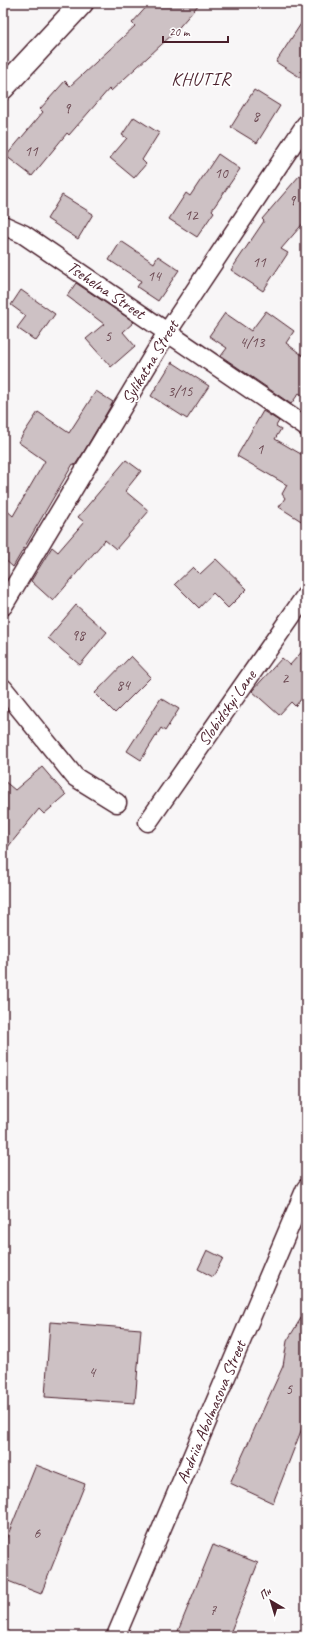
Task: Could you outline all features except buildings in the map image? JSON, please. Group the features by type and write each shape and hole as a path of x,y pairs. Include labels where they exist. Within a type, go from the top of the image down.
{"main road":[{"path":"3,88 82,3"}],"street":[{"name":"Sylikatna Street","path":"3,606 168,331 306,124"},
{"name":"Tsehelna Street","path":"3,225 23,234 306,426"},
{"name":"Slobidskyi Lane","path":"148,822 306,595"},
{"path":"3,688 75,778 117,803"},
{"name":"Andriia Abolmasova Street","path":"116,1636 306,1188"}],"district":[{"name":"KHUTIR","path":"201,79"}]}
